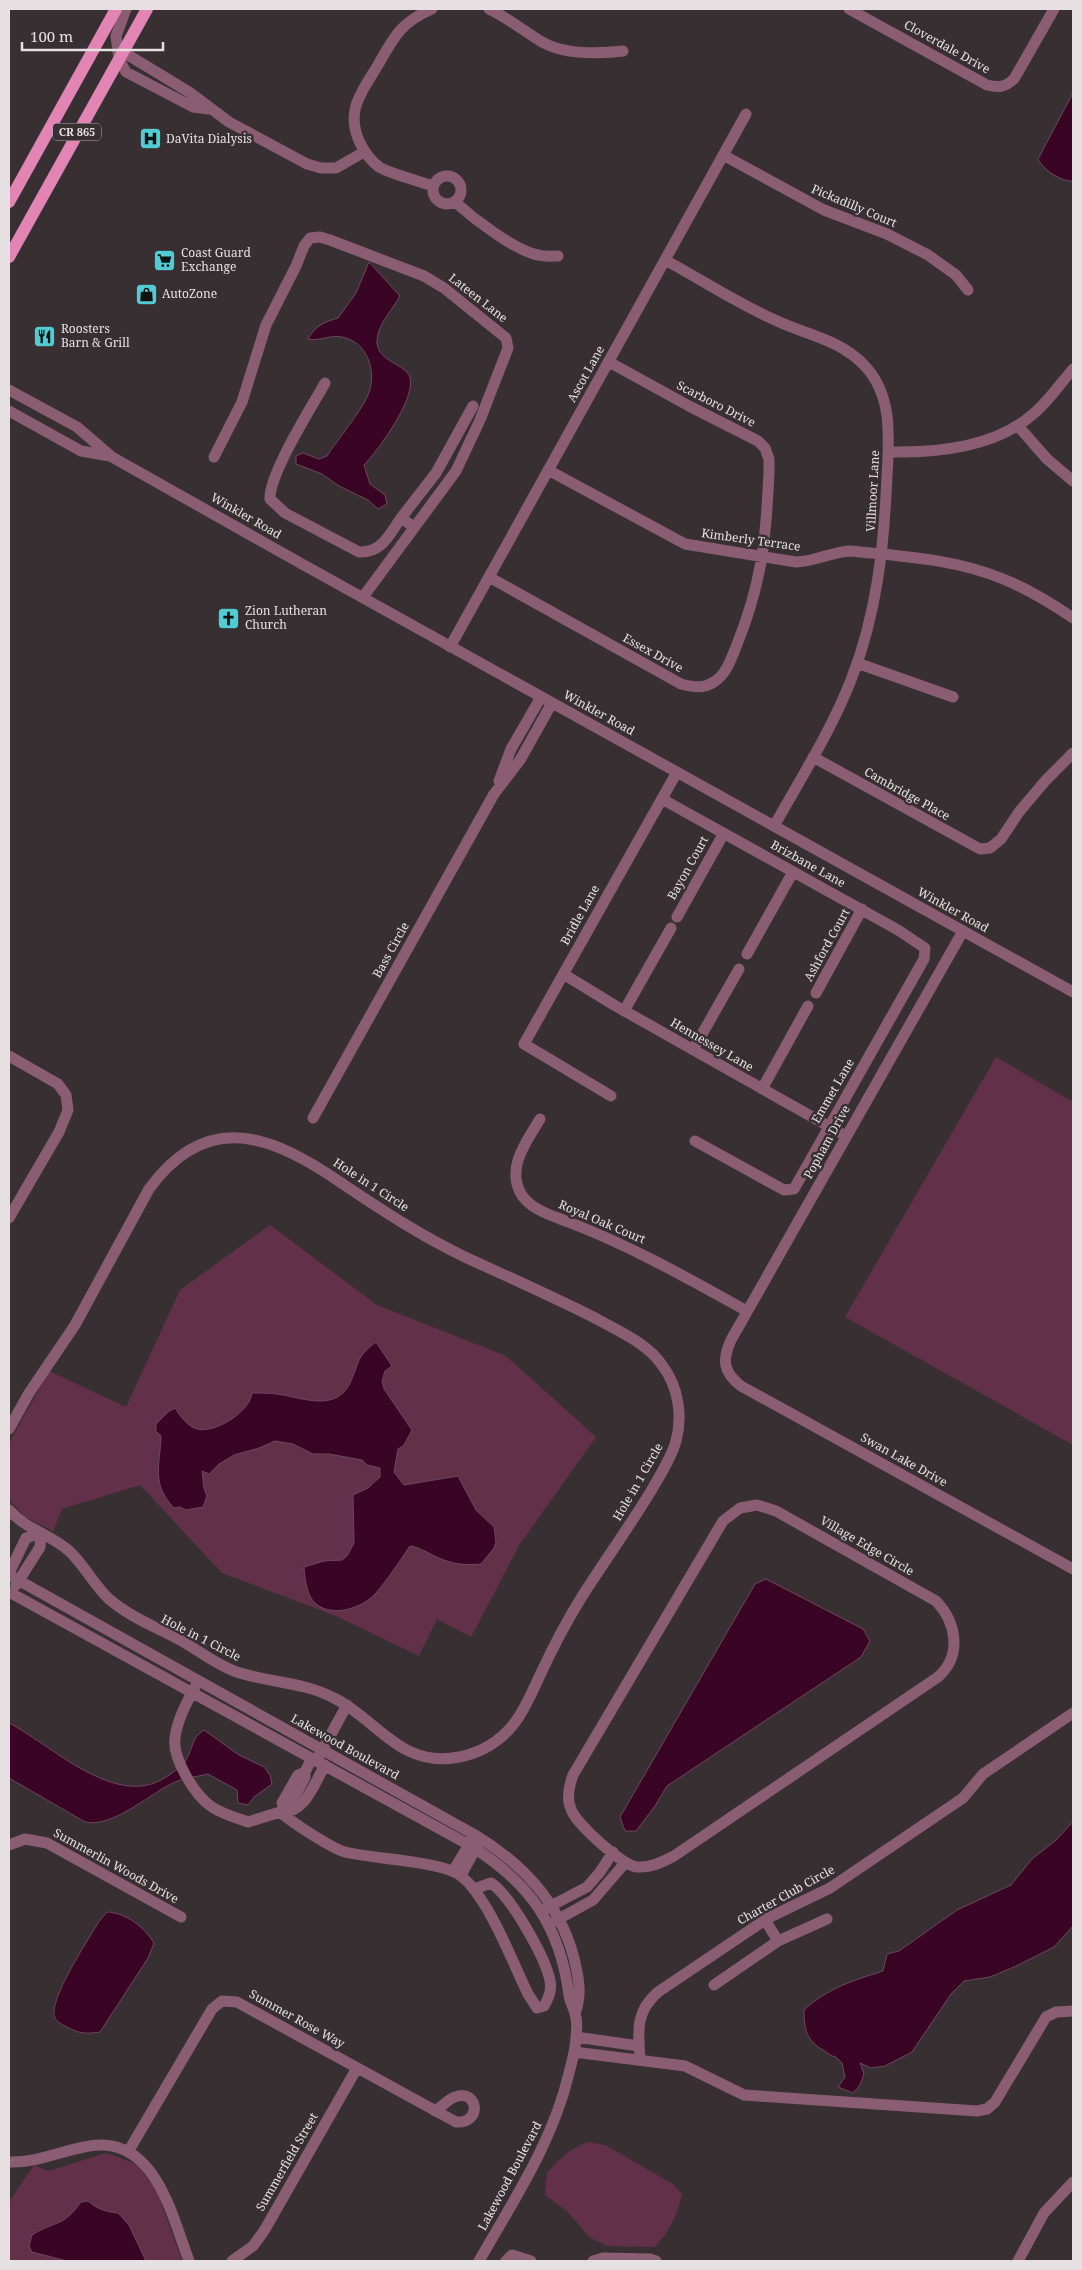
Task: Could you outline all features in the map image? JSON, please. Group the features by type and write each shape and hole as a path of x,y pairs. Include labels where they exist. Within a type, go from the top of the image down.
{"main road":[{"name":"CR 865","path":"9,202 116,9"},
{"name":"CR 865","path":"9,257 147,9"}],"street":[{"path":"126,9 116,36 126,72 193,107 210,109 237,127 300,160 322,168 336,168 364,152"},
{"path":"429,9 414,16 395,36 360,95 352,118 355,132 364,152 379,167 433,186"},
{"path":"489,9 502,15 544,43 591,54 623,51"},
{"name":"Cloverdale Drive","path":"849,9 987,86 997,88 1006,86 1014,79 1054,9"},
{"name":"Ascot Lane","path":"450,647 746,114"},
{"name":"Pickadilly Court","path":"723,155 824,210 888,234 928,255 956,275 968,290"},
{"path":"444,176 458,181 461,190 455,202 446,204 436,200 433,186 444,176"},
{"path":"455,202 479,223 530,252 541,256 558,256"},
{"name":"Lateen Lane","path":"214,457 245,394 266,325 300,259 304,246 310,238 320,237 403,267 444,288 506,338 508,348 480,420 460,464 442,492 363,597"},
{"name":"Villmoor Lane","path":"666,260 774,320 828,340 857,358 872,374 883,396 888,418 883,554 873,609 857,662 841,703 813,758 774,826"},
{"name":"Scarboro Drive","path":"609,362 689,406 749,436 765,448 769,459 769,472 764,557"},
{"path":"888,452 929,451 965,445 996,436 1018,426 1042,406 1073,369"},
{"path":"325,383 295,434 273,480 270,499 286,513 359,552 370,553 378,550 436,473 473,406"},
{"name":"Winkler Road","path":"9,390 77,427 112,456 450,647 1073,992"},
{"name":"Winkler Road","path":"9,411 81,451 112,456"},
{"path":"1018,426 1047,459 1073,481"},
{"path":"447,455 460,464"},
{"name":"Kimberly Terrace","path":"548,470 679,541 696,546 807,562 838,552 883,554 928,560 983,572 1024,588 1073,618"},
{"path":"401,518 414,527"},
{"name":"Essex Drive","path":"489,577 681,684 693,687 705,686 715,682 728,665 749,616 764,557"},
{"path":"857,662 953,697"},
{"name":"Bass Circle","path":"494,794 511,749 541,697"},
{"name":"Bass Circle","path":"313,1118 494,794 520,760 552,703"},
{"name":"Cambridge Place","path":"813,758 980,849 990,848 1001,838 1019,812 1046,780 1073,754"},
{"name":"Bridle Lane","path":"611,1096 524,1044 565,975 579,945 677,772"},
{"name":"Brizbane Lane","path":"662,799 898,930 926,948 921,964"},
{"name":"Bayon Court","path":"676,917 724,833"},
{"path":"747,954 793,872"},
{"name":"Ashford Court","path":"816,993 862,909"},
{"path":"624,1011 671,928"},
{"name":"Popham Drive","path":"725,1369 726,1350 963,931"},
{"name":"Emmet Lane","path":"695,1141 784,1190 794,1189 921,964"},
{"path":"694,1050 739,969"},
{"name":"Hennessey Lane","path":"565,975 624,1011 846,1136"},
{"path":"762,1089 808,1006"},
{"path":"9,1056 58,1084 66,1095 68,1110 59,1132 9,1218"},
{"name":"Royal Oak Court","path":"540,1119 517,1162 517,1183 527,1201 544,1212 634,1249 747,1312"},
{"name":"Hole in 1 Circle","path":"9,1429 29,1393 75,1326 149,1189 161,1173 176,1159 194,1147 214,1140 236,1137 257,1139 287,1150 332,1176 387,1214 426,1236 464,1256 554,1296 613,1328 650,1351 670,1376 679,1404 679,1426 674,1448 636,1514 582,1598 553,1648 522,1711 508,1730 487,1747 462,1757 430,1758 419,1755 398,1746 347,1705 307,1686 233,1671 178,1639 143,1623 109,1599 68,1550 26,1526 9,1510"},
{"name":"Swan Lake Drive","path":"725,1369 741,1386 1073,1569"},
{"name":"Village Edge Circle","path":"757,1505 776,1511 936,1601 944,1609 952,1626 954,1649 949,1665 938,1677 674,1856 648,1867 635,1867 625,1862 576,1820 568,1797 569,1786 573,1775 715,1533 731,1513 740,1508 757,1505"},
{"path":"10,1592 12,1576 40,1547 41,1533"},
{"name":"Lakewood Boulevard","path":"12,1576 322,1750 475,1842"},
{"name":"Lakewood Boulevard","path":"10,1592 317,1762 515,1862 539,1887 554,1922 567,1975 569,1997 575,2014 576,2037 574,2052 564,2094 547,2139 479,2261"},
{"path":"199,1682 181,1716 174,1739 179,1760 191,1785 212,1807 248,1822 280,1812 290,1813 303,1804 308,1777 347,1705"},
{"name":"Charter Club Circle","path":"640,2059 638,2038 640,2017 650,1998 764,1920 830,1888 963,1798 983,1774 1073,1712"},
{"path":"280,1812 281,1806 298,1775 308,1777"},
{"path":"280,1812 295,1824 344,1852 428,1865 457,1873 481,1897 528,1994 537,2008 544,2006 550,1996 551,1982 542,1960 514,1908 499,1888 491,1883 474,1889"},
{"name":"Summerlin Woods Drive","path":"9,1845 25,1839 37,1840 47,1844 181,1917"},
{"path":"457,1873 475,1842"},
{"path":"547,1909 579,1893 595,1879 613,1852"},
{"path":"554,1922 592,1900 625,1862"},
{"path":"595,1879 604,1888"},
{"path":"714,1985 778,1941 827,1919"},
{"path":"764,1920 778,1941"},
{"name":"Summer Rose Way","path":"128,2152 212,2009 222,2001 237,2002 435,2110"},
{"path":"574,2052 685,2066 744,2095 977,2111 995,2102 1046,2016 1056,2012 1073,2011"},
{"path":"576,2037 639,2046"},
{"name":"Summerfield Street","path":"232,2261 253,2246 264,2232 356,2068"},
{"path":"9,2162 29,2161 95,2145 106,2145 128,2152 144,2163 158,2181 189,2261"},
{"path":"1018,2261 1044,2213 1073,2182"},
{"path":"506,2261 512,2255 531,2261"},
{"path":"592,2261 603,2258 650,2259 656,2261"}],"shaded area":[{"path":"1073,93 1073,181 1069,181 1053,174 1038,159"},
{"path":"369,262 400,296 380,328 377,340 378,346 383,355 407,372 411,380 409,392 397,420 364,465 370,484 385,495 387,504 378,509 368,500 339,486 322,474 296,464 296,456 303,453 319,459 327,456 354,418 371,387 372,378 369,361 360,347 354,342 341,337 308,339 320,325 338,318 356,293"},
{"path":"996,1057 1073,1102 1073,1445 845,1317"},
{"path":"270,1225 377,1305 506,1356 596,1437 520,1544 471,1637 437,1619 419,1656 336,1616 222,1573 140,1485 62,1509 53,1531 25,1517 9,1500 9,1443 49,1371 126,1407 180,1290"},
{"path":"376,1342 392,1366 385,1371 382,1381 384,1389 412,1430 404,1445 398,1449 394,1472 404,1485 458,1476 476,1510 494,1527 496,1542 494,1548 481,1564 449,1562 419,1548 410,1546 385,1582 370,1599 363,1604 345,1610 328,1610 313,1601 306,1585 304,1567 324,1561 342,1560 347,1556 354,1543 353,1495 368,1488 380,1477 380,1468 367,1465 362,1460 329,1454 313,1454 293,1444 275,1441 234,1455 219,1464 209,1474 202,1471 207,1496 203,1507 186,1510 180,1507 174,1508 162,1491 158,1474 161,1436 156,1431 156,1424 175,1408 183,1420 194,1428 202,1430 211,1429 238,1415 245,1408 252,1393 275,1394 320,1401 329,1400 344,1392 350,1383 361,1356"},
{"path":"766,1579 863,1629 870,1641 861,1657 667,1786 636,1831 625,1831 620,1817 755,1584"},
{"path":"9,1723 62,1757 102,1779 122,1785 142,1786 161,1780 179,1767 185,1761 195,1739 204,1730 239,1755 264,1767 270,1775 272,1784 254,1797 248,1805 238,1803 237,1790 208,1774 175,1782 118,1816 95,1823 85,1822 9,1778"},
{"path":"1073,1822 1073,1926 1054,1947 990,1977 964,1981 951,1994 912,2052 885,2066 871,2068 860,2063 864,2074 860,2085 853,2093 838,2087 845,2077 842,2063 836,2057 817,2046 810,2038 807,2033 804,2010 831,1991 883,1971 887,1954 899,1951 957,1910 1011,1885 1032,1859 1055,1841"},
{"path":"107,1912 128,1918 140,1926 154,1943 148,1958 100,2032 79,2032 57,2021 54,2010 63,1984 79,1954"},
{"path":"587,2142 605,2145 673,2184 682,2194 672,2223 654,2247 607,2246 589,2237 568,2212 545,2195 547,2172 568,2152"},
{"path":"106,2153 139,2165 158,2194 182,2261 144,2261 145,2258 118,2213 102,2210 88,2201 81,2202 64,2219 42,2229 67,2261 9,2261 9,2202 34,2165 48,2171"},
{"path":"88,2201 102,2210 118,2213 129,2225 145,2259 144,2261 67,2261 32,2252 29,2246 32,2235 64,2220 81,2202"}],"place":[{"name":"DaVita Dialysis","path":"150,139"},
{"name":"Coast Guard Exchange","path":"165,260"},
{"name":"AutoZone","path":"146,294"},
{"name":"Roosters Barn & Grill","path":"45,336"},
{"name":"Zion Lutheran Church","path":"229,618"}]}
